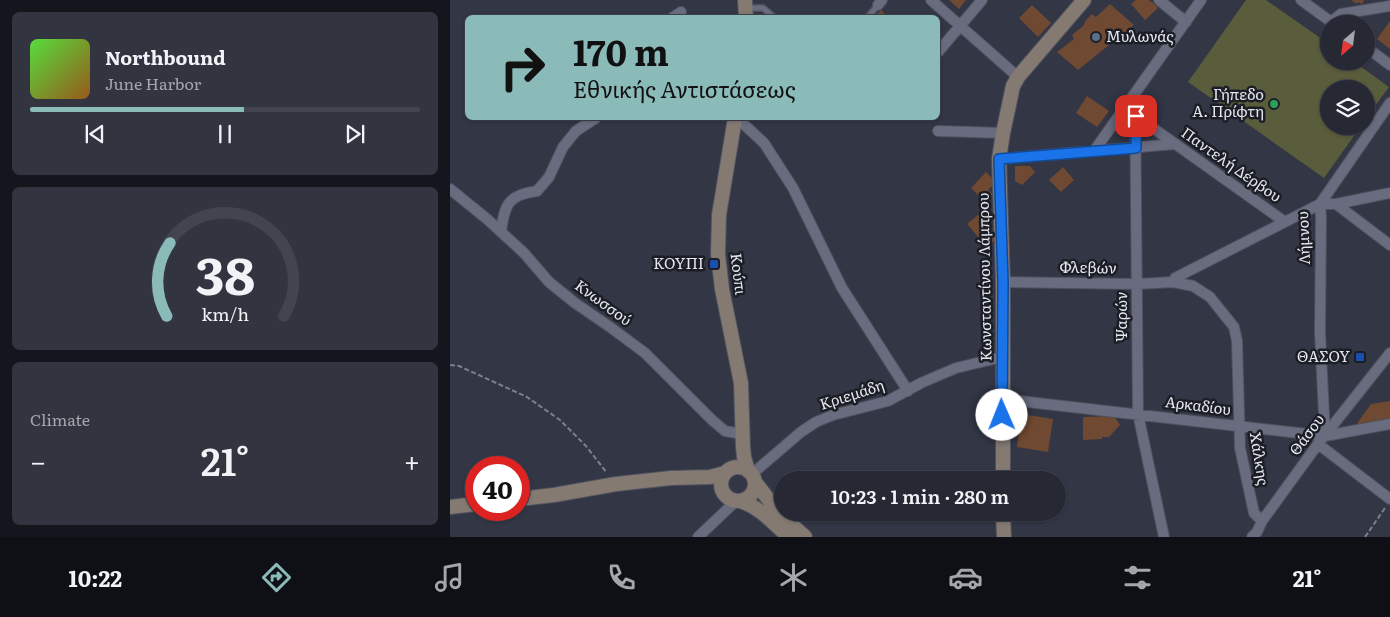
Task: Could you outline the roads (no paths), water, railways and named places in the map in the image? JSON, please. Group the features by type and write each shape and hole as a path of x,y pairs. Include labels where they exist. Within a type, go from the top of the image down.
{"street":[{"path":"931,0 1018,77 1084,0"},
{"path":"940,50 982,0"},
{"path":"1160,0 1186,22"},
{"path":"1094,151 1201,0"},
{"path":"1301,0 1314,4 1324,15"},
{"path":"1341,15 1390,6"},
{"path":"676,15 681,12"},
{"path":"1375,53 1390,64"},
{"name":"Κωνσταντίνου Λάμπρου","path":"1003,471 1003,282 999,159 1003,133 1014,86 1018,77"},
{"name":"Ψαρών","path":"1135,94 1138,414 1164,537"},
{"path":"1320,204 1390,103"},
{"name":"Παντελή Δέρβου","path":"1136,116 1285,222"},
{"path":"501,231 508,202 524,193 537,191 549,177 563,147 576,131 593,120"},
{"name":"Κούπι","path":"736,120 720,215 718,244 722,288 742,383 742,434"},
{"path":"738,120 764,143 793,188 842,288 908,391"},
{"path":"938,131 1003,133"},
{"path":"999,159 1175,144"},
{"name":"Κνωσσού","path":"450,189 501,231 524,253 548,282 645,353 712,420 726,431 742,434"},
{"path":"1320,204 1336,204 1390,193"},
{"name":"Λήμνου","path":"1173,282 1175,278 1320,204 1320,332 1325,436"},
{"path":"1336,204 1390,245"},
{"name":"Φλεβών","path":"1003,282 1136,284 1173,282"},
{"name":"Χάλκης","path":"1173,282 1193,286 1210,297 1234,327 1237,342 1240,448 1254,513 1262,521"},
{"name":"Θάσου","path":"1258,535 1262,521 1318,444 1390,353"},
{"name":"Κριεμάδη","path":"752,476 801,432 816,422 833,415 888,401 921,382 956,368 1002,357"},
{"name":"Αρκαδίου","path":"1002,399 1325,436 1390,424"},
{"path":"733,498 722,483 737,455 742,434"},
{"path":"698,537 733,498 748,498 752,494 755,486 744,457 742,434"},
{"path":"1318,444 1388,503"},
{"path":"530,498 616,484 671,478 710,477 739,468 752,476 779,513 806,537"},
{"path":"671,478 688,480 748,504 757,509 789,537"},
{"path":"450,507 465,505"},
{"path":"1003,521 1004,537"}],"lane":[{"path":"870,15 880,2"},
{"path":"746,9 763,8 771,15"}],"place":[{"name":"Μυλωνάς","path":"1096,37"},
{"name":"Γήπεδο Α. Πρίφτη","path":"1274,104"},
{"name":"ΚΟΥΠΙ","path":"714,264"},
{"name":"ΘΑΣΟΥ","path":"1360,357"}]}
